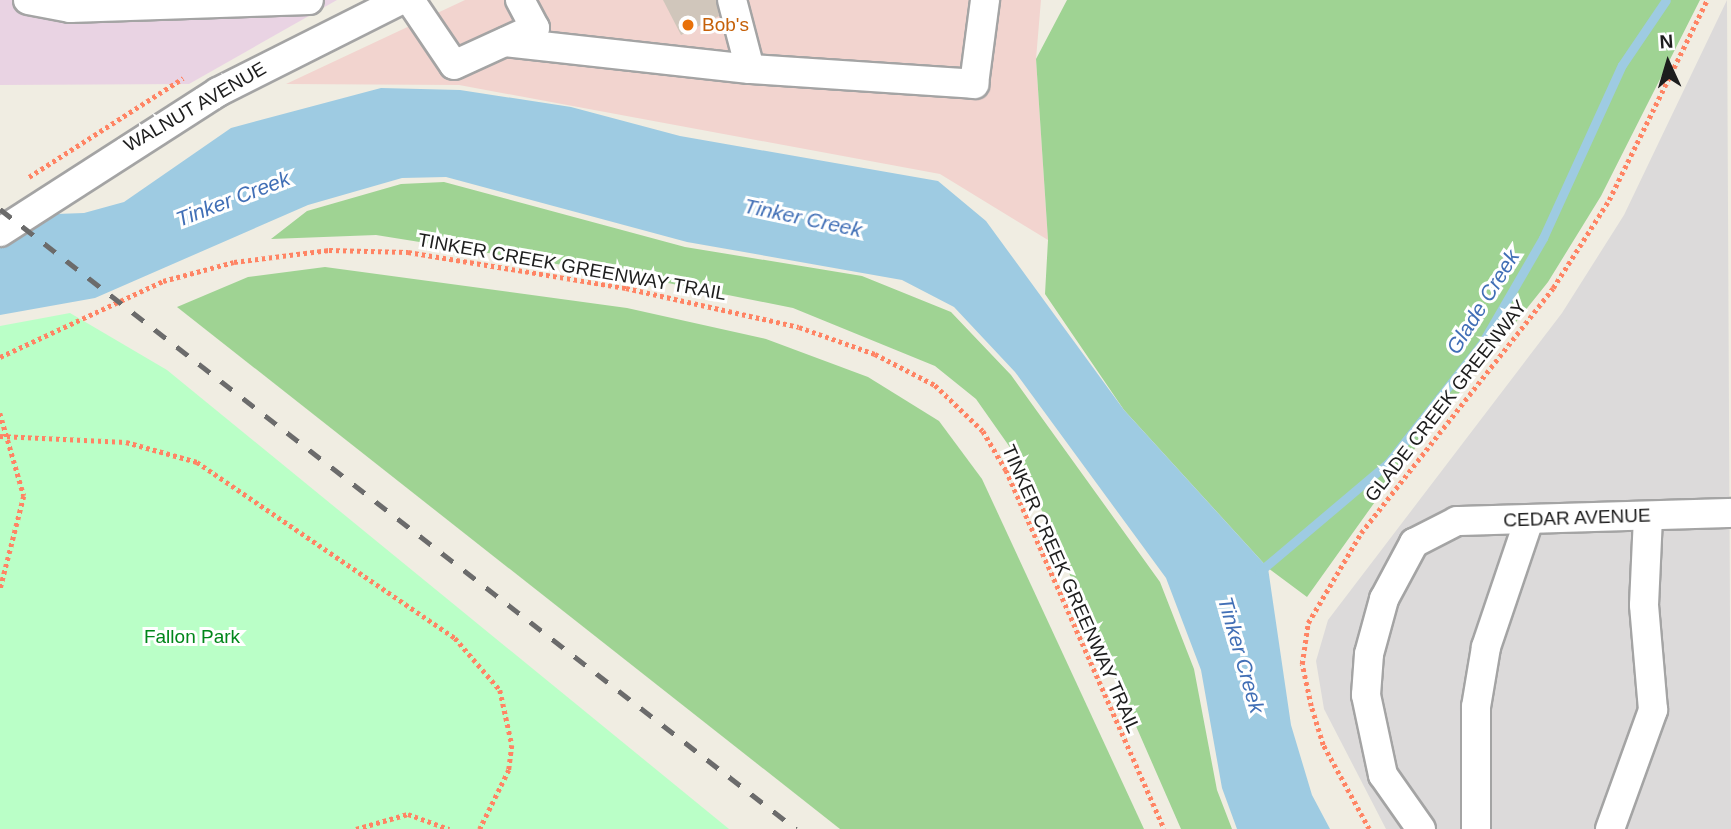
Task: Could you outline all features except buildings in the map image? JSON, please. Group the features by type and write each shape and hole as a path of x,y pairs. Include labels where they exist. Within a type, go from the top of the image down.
{"street":[{"path":"28,0 70,8 309,0"},
{"name":"WALNUT AVENUE","path":"0,232 32,208 218,92 401,0"},
{"path":"410,0 454,65 535,28 520,0"},
{"path":"732,0 750,69"},
{"path":"505,41 750,69 974,84 985,0"},
{"name":"CEDAR AVENUE","path":"1421,829 1384,775 1366,695 1369,654 1384,599 1425,532 1457,521 1731,513"},
{"path":"1610,829 1653,710 1643,594 1648,516"},
{"path":"1476,829 1476,707 1486,647 1529,520"}],"path":[{"name":"GLADE CREEK GREENWAY","path":"1369,829 1323,745 1311,706 1302,664 1308,623 1361,533 1560,277 1609,200 1707,0"},
{"name":"TINKER CREEK GREENWAY TRAIL","path":"0,357 163,281 234,262 329,250 408,252 626,288 799,327 875,354 935,385 983,431 1006,470 1164,829"},
{"path":"0,413 10,436 24,496 0,590"},
{"path":"0,436 126,442 197,462 455,638 500,690 512,745 509,769 480,829"},
{"path":"356,829 408,814 449,829"}],"shaded area":[{"path":"0,0 337,0 189,84 0,85"},
{"path":"465,0 1041,0 1036,59 1048,240 940,174 459,85 286,84"},
{"path":"1727,0 1731,829 1386,829 1324,709 1316,661 1328,620 1562,313 1624,215"}],"green space":[{"path":"1067,0 1700,0 1601,196 1548,282 1397,471 1307,597 1268,568 1124,410 1045,294 1048,240 1036,59"},
{"path":"444,182 685,247 862,276 951,312 1011,375 1160,582 1194,669 1217,790 1232,829 1181,829 1021,463 976,399 935,366 793,308 638,277 376,235 271,239 307,211 401,184"},
{"path":"325,267 627,308 766,339 868,377 939,421 982,479 1144,829 840,829 177,307 248,277"},
{"name":"Fallon Park","path":"70,313 167,370 729,829 0,829 0,326"}],"water":[{"name":"Tinker Creek","path":"381,88 460,90 571,107 680,136 938,181 986,221 1124,410 1268,568 1291,725 1312,795 1330,829 1237,829 1222,788 1201,670 1166,578 1015,372 954,307 902,280 687,242 446,177 402,178 308,205 95,298 0,315 0,216 84,213 124,202 231,128"}],"waterway":[{"name":"Glade Creek","path":"1259,572 1388,463 1481,345 1543,238 1622,65 1666,0"}],"railway":[{"path":"0,209 796,829"}],"place":[{"name":"Bob's","path":"688,25"}]}
